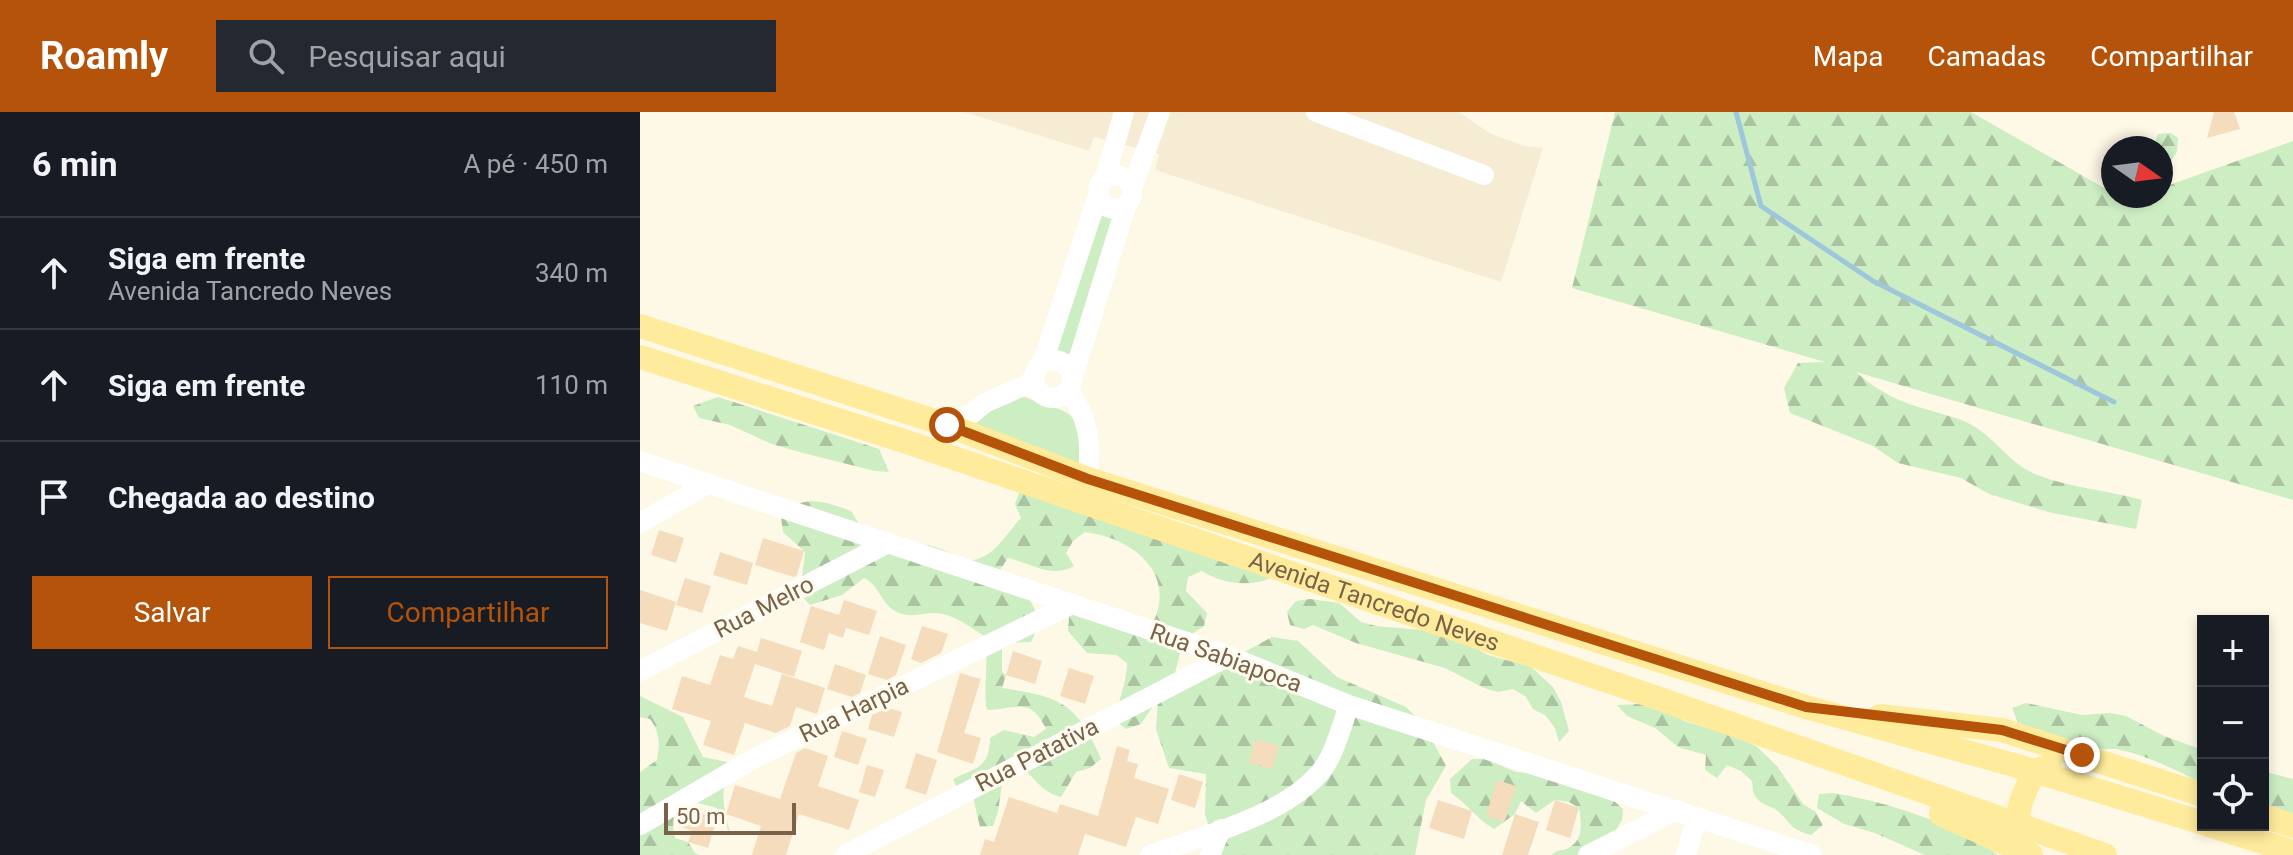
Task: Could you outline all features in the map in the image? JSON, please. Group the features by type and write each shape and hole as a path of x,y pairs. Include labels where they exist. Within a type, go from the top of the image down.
{"main road":[{"name":"Avenida Tancredo Neves","path":"640,326 947,425 1088,479 1806,707 2035,771 2197,821"},
{"name":"Avenida Tancredo Neves","path":"640,357 922,447 2105,855"},
{"path":"1806,707 2002,730 2197,793"},
{"path":"1796,748 2032,855"},
{"path":"2032,855 2018,826 2021,798 2035,771 2082,755"},
{"path":"2269,818 2293,826"},
{"path":"2228,831 2293,852"}],"street":[{"path":"1043,362 1124,112"},
{"path":"1088,479 1091,448 1087,424 1070,385 1068,367 1050,360 1043,362 1037,367 1034,381 1039,393 1045,397 1058,398 1070,385 1129,197 1160,112"},
{"path":"1316,112 1484,175"},
{"path":"1102,186 1121,176 1129,197"},
{"path":"1102,186 1104,205 1109,208 1120,209 1129,197"},
{"path":"947,425 969,416 985,403 1034,381"},
{"name":"Rua Sabiapoca","path":"640,461 1229,656 1349,705 1812,855"},
{"path":"640,523 709,483"},
{"name":"Rua Melro","path":"640,671 888,543"},
{"name":"Rua Harpia","path":"640,825 753,759 1072,604"},
{"name":"Rua Patativa","path":"845,855 1229,656"},
{"path":"1150,855 1269,809 1306,788 1330,759 1349,705"},
{"path":"1588,855 1677,810"},
{"path":"1686,855 1697,817"},
{"path":"1210,855 1221,829"}],"shaded area":[{"path":"964,112 1459,112 1491,134 1525,146 1543,148 1501,282 1155,170 1159,154 1094,137 1089,151"}],"green space":[{"path":"1615,112 1971,112 2101,186 2101,208 2173,208 2173,184 2293,141 2293,500 1856,372 1894,398 1972,425 2035,474 2061,483 2142,500 2136,529 2048,512 1989,494 1961,478 1898,463 1873,446 1790,413 1784,388 1798,363 1825,362 1572,288"},
{"path":"2171,133 2178,138 2177,152 2173,158 2173,136 2158,134"},
{"path":"1104,211 1112,215 1113,220 1071,353 1064,357 1056,349 1100,213"},
{"path":"1020,395 1070,415 1078,431 1080,466 969,429 974,419"},
{"path":"718,397 879,449 889,472 803,453 772,444 730,425 699,418 693,406"},
{"path":"1020,490 1270,578 1253,583 1235,583 1202,571 1188,577 1186,591 1207,613 1204,626 1182,645 1175,673 1141,724 1126,729 1115,720 1127,663 1116,655 1087,653 1068,631 1069,617 1080,606 1147,633 1157,614 1160,596 1157,580 1149,565 1122,543 1085,532 1073,541 1066,553 1074,566 1066,570 1041,569 1008,558 1000,570 1024,594 1037,619 1031,642 1002,643 1002,672 1006,675 1002,688 1039,695 1064,706 1084,725 1101,759 1090,768 1076,772 1061,797 1047,791 1017,765 1004,770 993,826 980,827 973,797 959,792 953,779 980,766 987,756 990,738 1004,730 1034,737 1046,729 1040,719 1028,708 987,710 983,635 953,618 937,613 899,613 888,606 874,585 864,578 842,595 810,605 800,594 805,552 783,532 781,517 789,509 805,502 832,504 851,511 866,535 931,546 965,562 992,551 1021,518 1015,504"},
{"path":"1310,599 1339,603 1361,622 1434,631 1461,640 1488,655 1531,667 1553,687 1569,731 1559,742 1555,728 1546,716 1533,709 1526,697 1513,689 1498,692 1484,688 1445,668 1356,643 1313,625 1304,629 1290,625 1287,612 1296,601"},
{"path":"1272,637 1298,641 1337,677 1406,707 1424,725 1446,766 1426,800 1415,855 1217,855 1205,814 1206,774 1169,768 1156,729 1158,699"},
{"path":"640,696 683,717 703,757 732,763 724,792 730,834 717,808 687,800 674,817 675,838 688,842 700,855 640,855 640,772 657,760 659,743 650,719 640,717"},
{"path":"2026,703 2082,715 2110,713 2126,716 2164,736 2197,748 2197,781 2142,756 2119,749 2081,745 2028,726 2018,722 2012,708"},
{"path":"1640,704 1673,712 1684,721 1756,746 1777,766 1803,804 1816,812 1823,825 1811,835 1797,830 1775,809 1758,800 1752,781 1741,771 1727,765 1717,778 1705,770 1706,755 1678,747 1655,728 1627,716 1617,705"},
{"path":"1472,759 1485,759 1516,772 1531,773 1614,801 1623,809 1622,820 1601,855 1552,855 1570,847 1578,839 1579,808 1569,802 1555,800 1536,813 1521,801 1515,814 1494,829 1451,793 1450,779"},
{"path":"2269,773 2293,779 2293,819 2269,811"},
{"path":"1833,793 1919,815 1962,833 1998,855 1925,855 1875,833 1844,824 1817,808 1819,794"}],"building":[{"path":"2214,112 2234,112 2240,129 2207,138"},
{"path":"659,530 684,538 676,563 651,555"},
{"path":"763,538 804,551 797,575 794,577 755,565"},
{"path":"720,552 753,563 747,585 713,575"},
{"path":"685,578 711,586 702,613 676,605"},
{"path":"640,590 676,602 667,631 640,623"},
{"path":"844,600 877,611 869,635 846,628 843,638 829,633 824,650 800,642 811,606 839,615"},
{"path":"922,626 948,634 941,653 921,663 911,659"},
{"path":"880,636 906,645 896,675 887,680 868,674"},
{"path":"761,638 802,651 794,677 755,664 744,697 772,706 782,674 825,688 817,714 796,707 790,726 776,733 745,723 734,755 703,745 711,721 672,709 682,676 710,685 720,655 733,659 738,646 757,652"},
{"path":"1013,651 1042,661 1035,684 1006,675"},
{"path":"835,664 866,675 860,693 852,697 827,689"},
{"path":"1069,668 1094,676 1085,704 1060,696"},
{"path":"960,673 981,679 964,733 981,738 973,764 937,752"},
{"path":"888,708 902,712 894,737 868,729 872,715"},
{"path":"842,731 867,739 858,765 834,757"},
{"path":"1256,739 1279,746 1272,769 1248,762"},
{"path":"1117,746 1130,750 1127,761 1138,764 1134,778 1169,789 1158,824 1136,817 1126,847 1085,834 1078,855 980,855 985,839 994,842 1009,797 1057,813 1060,804 1098,816"},
{"path":"805,748 828,756 818,786 859,800 849,830 799,814 786,855 752,855 761,826 726,814 735,785 780,799 796,753"},
{"path":"916,753 937,760 926,795 905,788"},
{"path":"867,765 884,770 875,797 859,792"},
{"path":"1179,774 1203,782 1195,808 1171,800"},
{"path":"1497,780 1516,786 1504,822 1486,816"},
{"path":"1438,800 1472,811 1464,839 1429,828"},
{"path":"1555,800 1579,808 1570,838 1546,830"},
{"path":"692,810 717,818 708,848 688,842 692,831 681,827 686,813"},
{"path":"1515,814 1539,822 1528,855 1502,855"}],"waterway":[{"path":"1736,112 1761,206 1873,281 2114,402"}],"route":[{"path":"947,425 1088,479 1806,707 2002,730 2082,755"}]}
